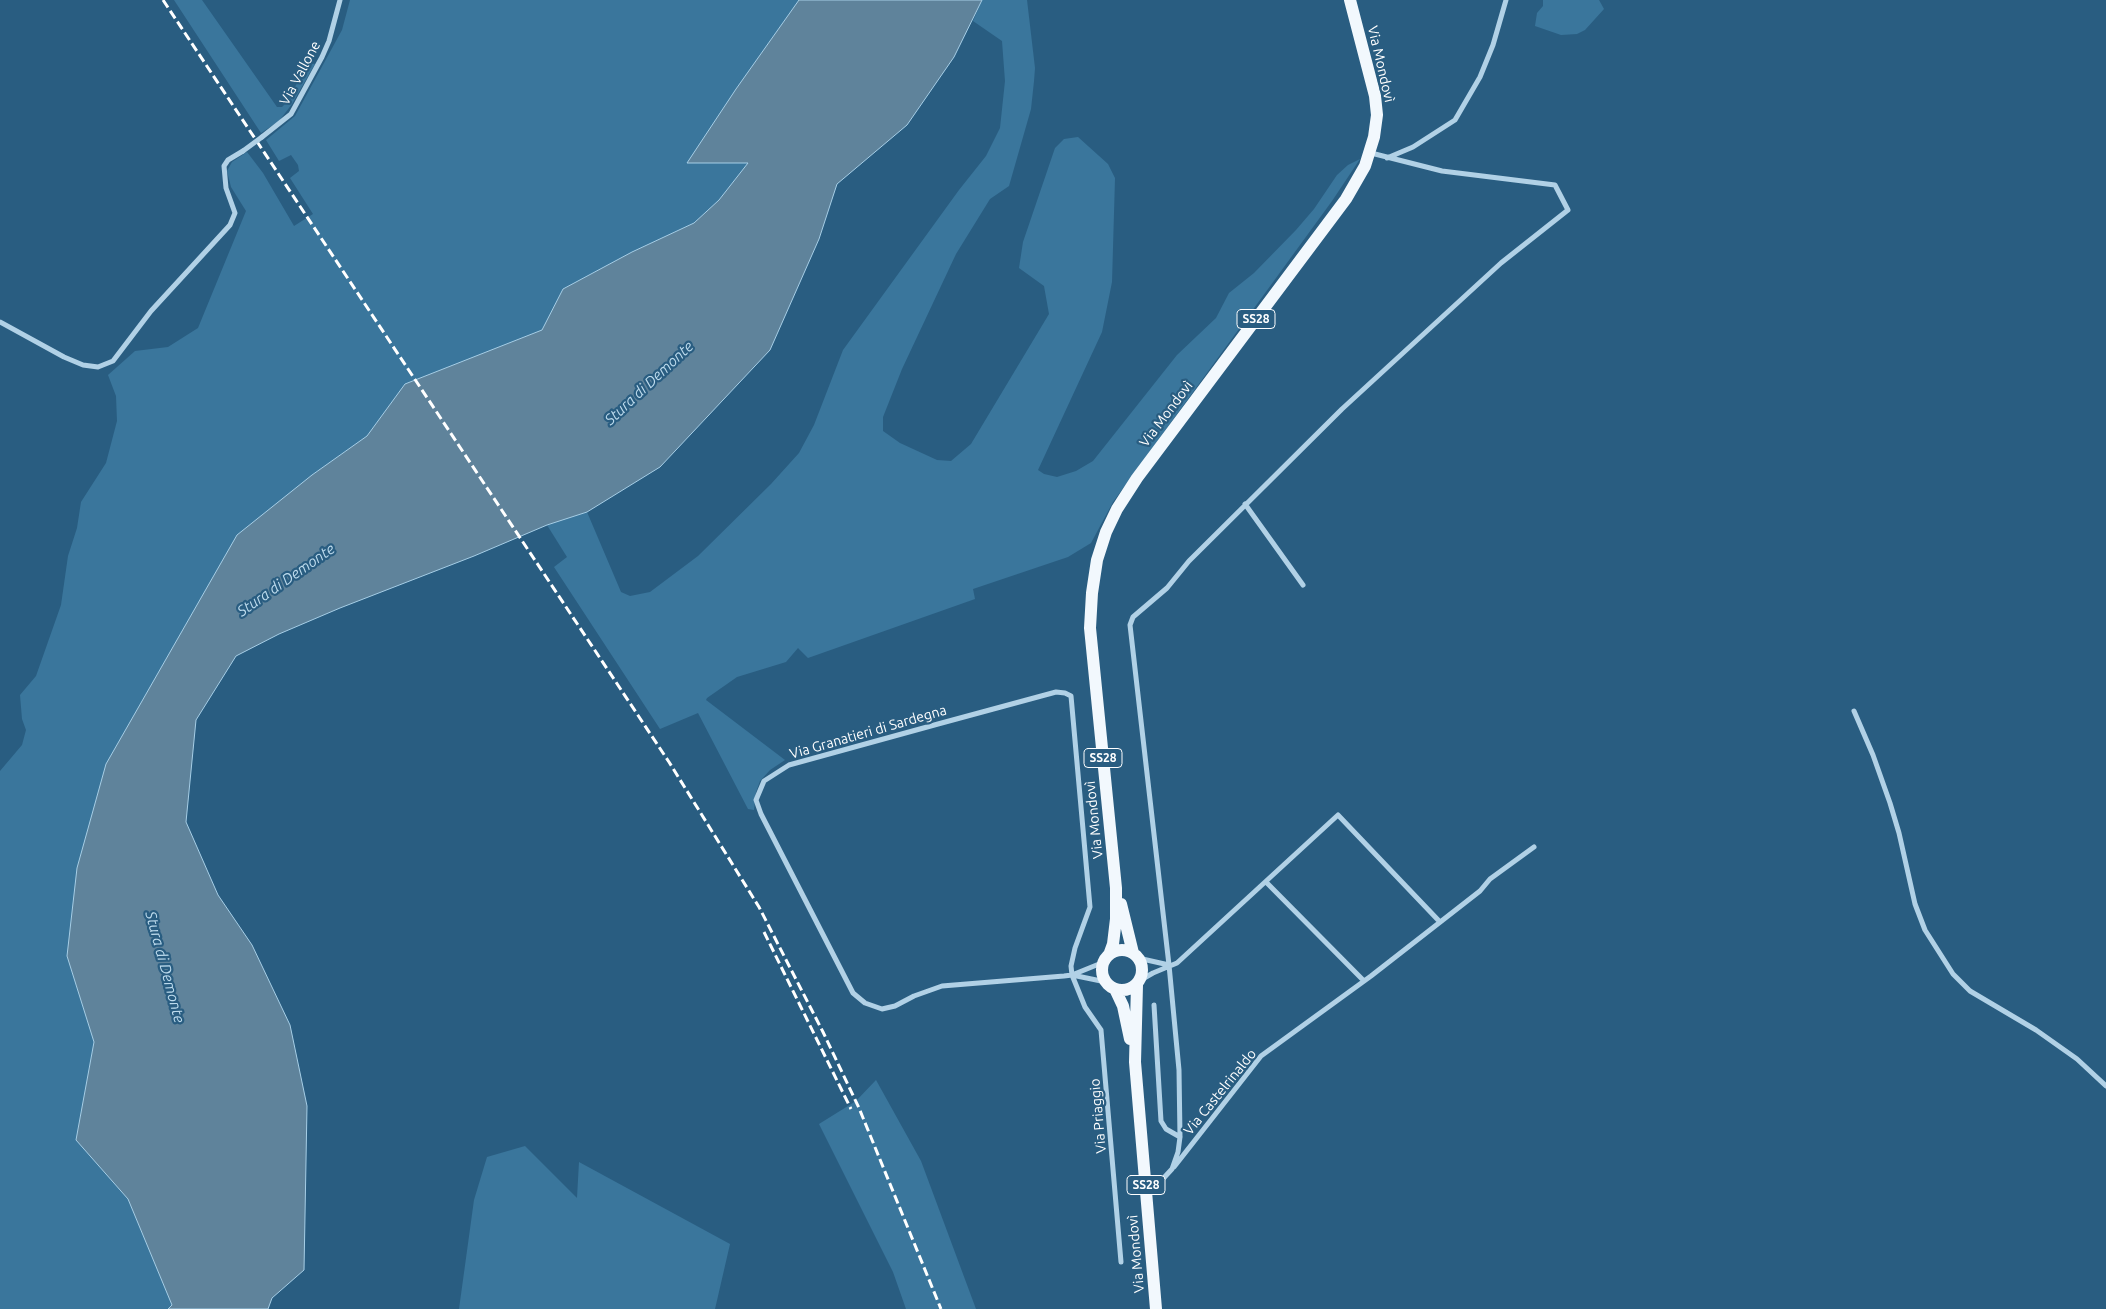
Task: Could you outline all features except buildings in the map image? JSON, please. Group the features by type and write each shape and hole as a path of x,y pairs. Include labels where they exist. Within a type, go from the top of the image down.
{"main road":[{"name":"Via Mondovì","path":"1106,959 1113,944 1116,919 1116,888 1090,628 1092,592 1097,560 1106,532 1117,509 1137,478 1360,177 1370,153 1377,115 1376,96 1350,0"},
{"name":"Via Mondovì","path":"1116,888 1136,956"},
{"path":"1106,959 1121,950 1136,956"},
{"name":"SS28","path":"1136,956 1143,970 1138,983"},
{"name":"SS28","path":"1106,959 1102,972 1110,985"},
{"name":"Via Mondovì","path":"1135,1062 1138,983"},
{"path":"1110,985 1126,990 1138,983"},
{"name":"Via Mondovì","path":"1110,985 1123,1006 1135,1062 1156,1309"}],"street":[{"name":"Via Vallone","path":"0,322 64,357 83,365 98,367 113,361 151,311 230,224 235,213 226,188 224,166 228,160 243,151 291,114 329,41 340,0"},
{"path":"1370,153 1386,158 1413,147 1455,120 1480,77 1493,45 1506,0"},
{"name":"Via Mondovì","path":"1147,1196 1172,1169 1178,1152 1180,1137 1179,1070 1169,965 1130,625 1133,617 1167,588 1189,562 1342,409 1446,312 1521,246 1568,210 1555,185 1469,175 1386,158"},
{"path":"1246,504 1303,585"},
{"name":"Via Granatieri di Sardegna","path":"1072,975 1071,966 1075,948 1088,918 1090,907 1071,696 1056,692 789,765 764,781 756,800 760,814 854,993 865,1003 882,1009 895,1006 914,996 942,986 1072,975 1110,985"},
{"path":"1854,711 1873,754 1890,803 1899,833 1915,904 1925,930 1953,974 1970,991 2036,1030 2077,1059 2106,1086"},
{"path":"1138,983 1169,965 1177,963 1338,815 1440,922"},
{"name":"Via Castelrinaldo","path":"1172,1169 1261,1056 1364,981 1480,891 1490,879 1534,848"},
{"path":"1266,882 1364,981"},
{"path":"1136,956 1169,965"},
{"name":"Via Granatieri di Sardegna","path":"1072,975 1106,959"},
{"name":"Via Priaggio","path":"1072,975 1085,1007 1101,1030 1121,1262"},
{"path":"1154,1006 1161,1121 1166,1129 1180,1137"}],"shaded area":[{"path":"174,0 202,0 277,107 282,107 285,104 307,66 310,63 315,64 292,104 279,121 261,133"},
{"path":"350,0 799,0 736,89 688,163 748,163 719,200 694,223 632,252 563,289 542,330 405,384 367,436 312,475 67,956 94,1042 76,1140 128,1199 172,1305 168,1309 0,1309 0,771 22,745 26,730 22,719 20,695 36,676 61,605 68,556 77,528 81,502 106,463 117,421 116,396 108,375 135,351 168,347 198,328 246,211 231,187 227,171 232,162 247,152 263,173 294,226 313,214 290,178 299,171 298,165 291,155 279,161 266,140 295,116 342,30"},
{"path":"982,0 1027,0 1035,68 1034,81 1031,109 1009,186 990,199 956,254 902,369 883,417 883,431 900,443 937,460 951,461 971,444 1049,314 1044,286 1019,268 1023,242 1055,148 1064,139 1078,137 1108,164 1115,178 1112,282 1102,332 1038,470 1044,474 1057,477 1076,471 1093,461 1177,355 1216,318 1229,293 1254,273 1296,230 1314,209 1337,175 1348,165 1360,159 1332,201 1113,502 1091,543 1068,557 973,589 975,599 808,658 798,648 786,662 737,677 707,698 706,700 785,760 770,770 760,781 756,792 754,810 748,809 698,713 660,729 554,567 567,557 547,525 587,512 621,592 630,596 650,592 698,556 771,484 799,453 814,425 843,350 959,190 986,156 1000,128 1005,81 1002,41 973,21"},
{"path":"1543,0 1599,0 1604,9 1585,30 1577,34 1561,35 1535,26 1537,13 1543,6"},
{"path":"876,1080 921,1161 976,1309 906,1309 893,1272 819,1124 856,1101"},
{"path":"525,1146 577,1198 579,1162 730,1244 715,1309 459,1309 474,1200 487,1157"}],"water":[{"name":"Stura di Demonte","path":"799,0 982,0 954,57 907,125 837,184 819,239 770,350 660,467 587,512 547,525 474,556 340,608 279,634 236,656 196,720 186,822 218,895 252,945 290,1025 307,1106 304,1270 272,1298 268,1309 168,1309 172,1305 128,1199 76,1140 94,1042 67,956 77,868 106,764 237,535 312,475 367,436 405,384 542,330 563,289 632,252 694,223 719,200 748,163 687,163 736,89"}],"railway":[{"path":"163,0 669,762 759,907 823,1032 859,1108 941,1309"},
{"path":"764,932 851,1109"}]}
